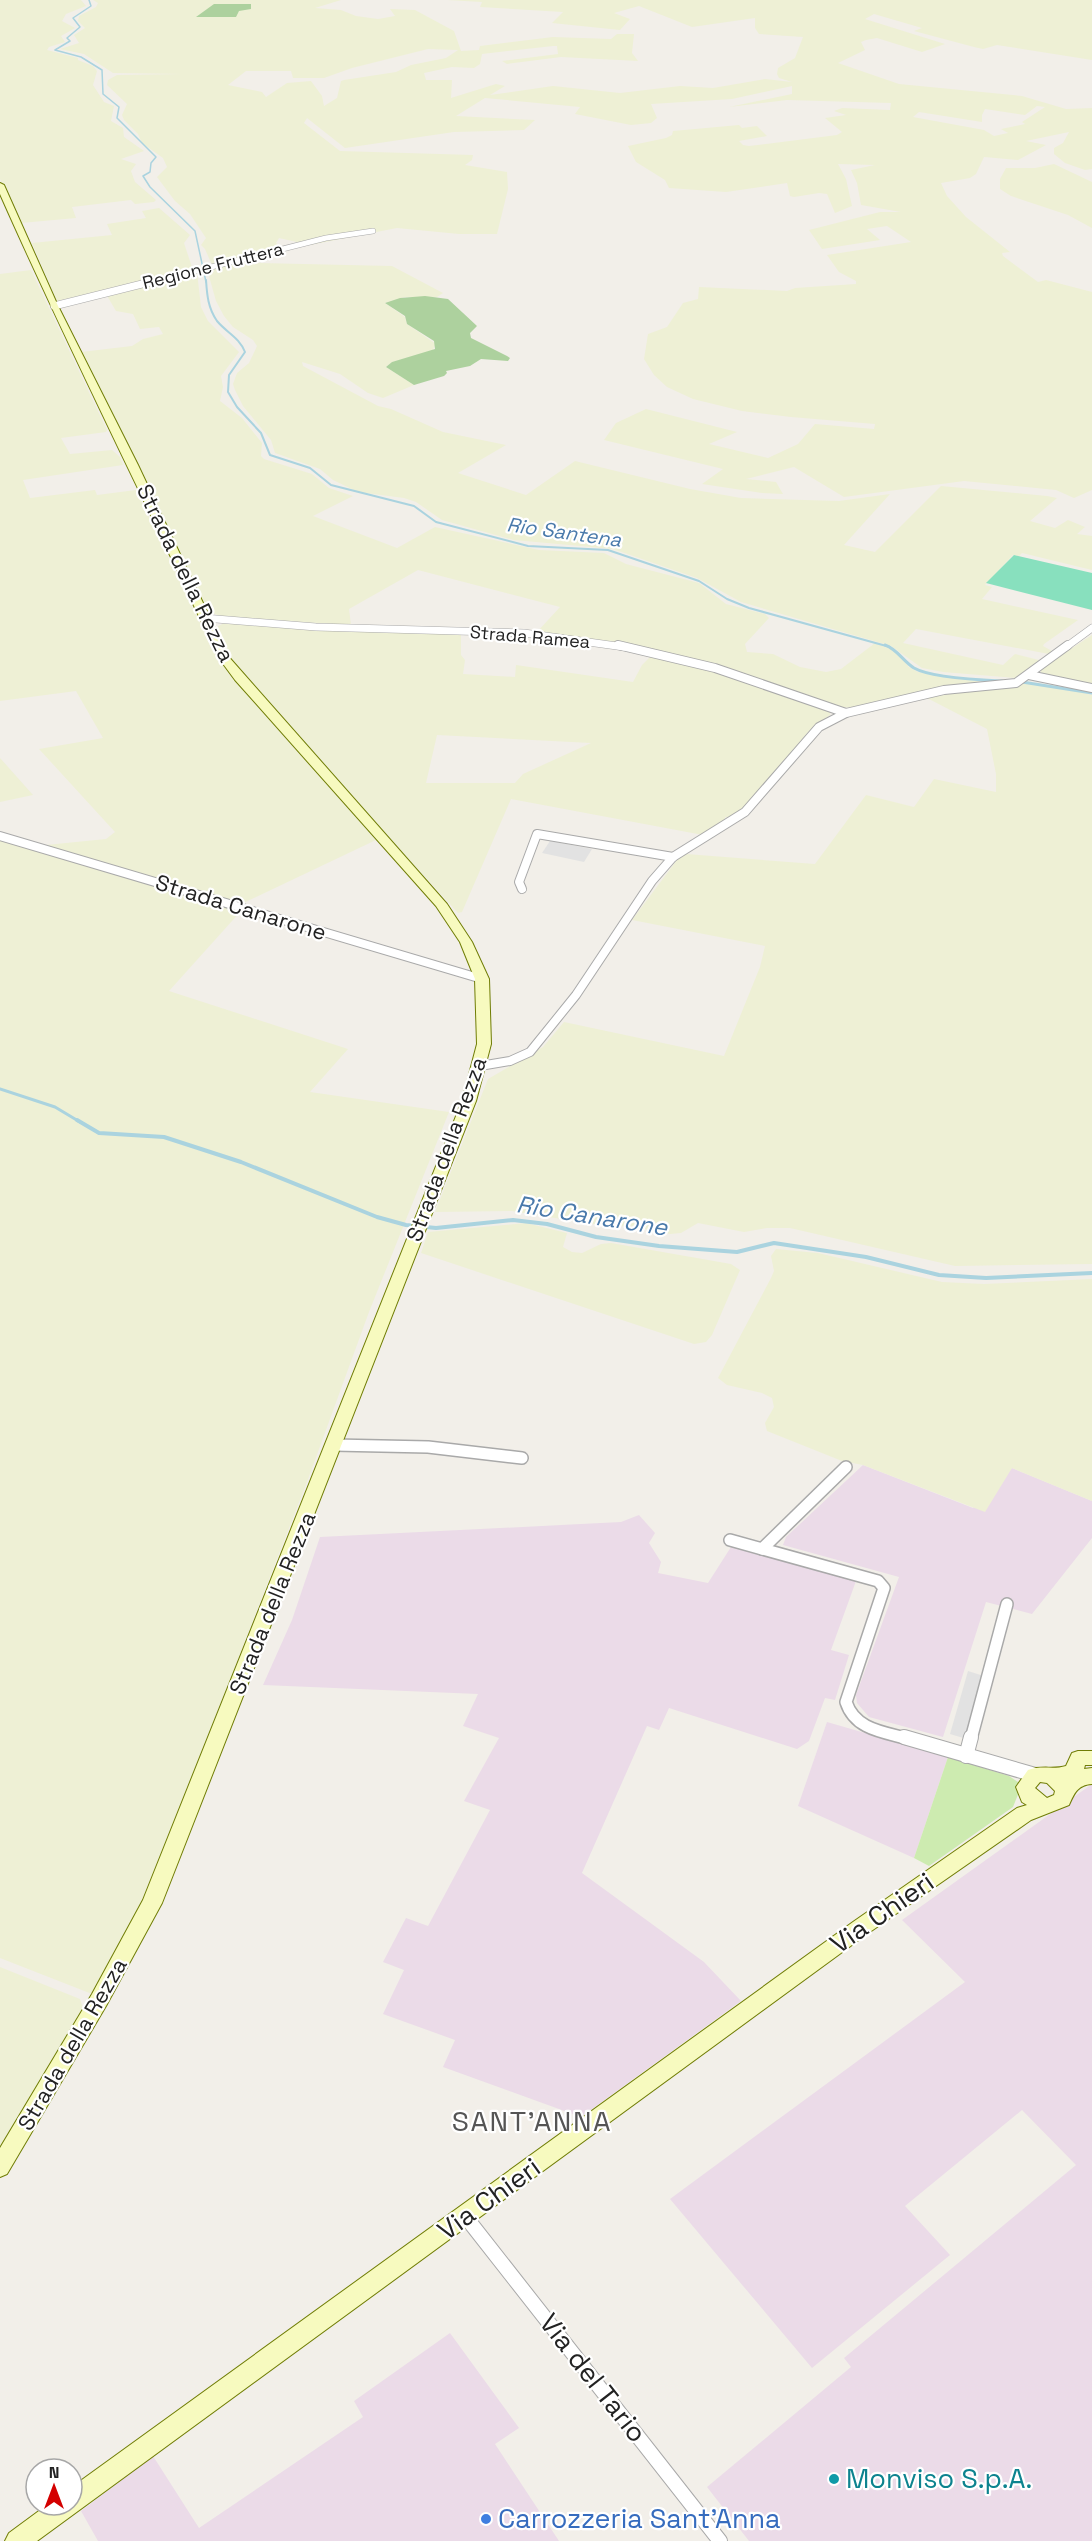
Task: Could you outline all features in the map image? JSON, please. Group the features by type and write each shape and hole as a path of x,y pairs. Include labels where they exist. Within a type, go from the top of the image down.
{"main road":[{"name":"Strada della Rezza","path":"0,185 54,306 133,465 223,657 239,678 441,904 466,942 482,979 484,1044 480,1066 334,1445 152,1903 99,2000 0,2167"},
{"name":"Via Chieri","path":"1059,1784 1065,1776 1074,1771 1078,1758 1090,1756"},
{"name":"Via Chieri","path":"1059,1784 1092,1776"},
{"name":"Via Chieri","path":"84,2492 860,1928 1028,1792 1045,1806 1058,1804 1064,1796 1059,1784"},
{"path":"1028,1792 1059,1784"},
{"path":"17,2541 50,2517"}],"street":[{"name":"Regione Fruttera","path":"54,306 326,238 372,231"},
{"name":"Strada Ramea","path":"204,618 316,627 524,633 617,645 715,668 846,713"},
{"path":"1022,680 1036,667 1092,628"},
{"path":"480,1066 510,1061 530,1052 550,1030 652,881 673,857 745,812 819,727 846,713 944,690 1022,680 1092,688"},
{"path":"522,890 519,882 537,834 673,857"},
{"name":"Strada Canarone","path":"0,836 482,979"},
{"path":"334,1445 428,1447 522,1458"},
{"path":"762,1549 846,1467"},
{"path":"729,1540 878,1581 884,1588 846,1702 850,1715 861,1725 1011,1769 1028,1792"},
{"path":"966,1756 1007,1604"},
{"name":"Via del Tario","path":"465,2216 720,2541"}],"shaded area":[{"path":"550,841 592,849 584,862 542,853"},
{"path":"863,1465 973,1508 1012,1468 1092,1501 1092,1538 1032,1614 986,1602 943,1737 869,1717 857,1703 856,1695 899,1577 783,1545 786,1537"},
{"path":"639,1515 655,1533 649,1543 661,1562 658,1573 708,1583 731,1547 856,1581 831,1650 849,1655 835,1700 825,1698 809,1741 797,1749 669,1708 659,1730 647,1726 582,1873 704,1962 741,2001 581,2117 443,2067 455,2040 383,2014 404,1970 383,1962 406,1918 428,1926 490,1810 464,1801 499,1738 463,1726 478,1694 263,1685 292,1620 320,1537 621,1522"},
{"path":"968,1671 987,1677 970,1740 950,1734"},
{"path":"827,1722 948,1757 914,1858 798,1806"},
{"path":"1092,1784 1092,2541 749,2541 707,2487 851,2367 844,2358 1076,2165 1022,2110 905,2206 950,2255 812,2368 670,2199 965,1982 902,1920"},
{"path":"450,2333 519,2428 495,2444 559,2541 98,2541 84,2516 84,2509 153,2456 199,2528 363,2417 354,2401"}],"green space":[{"path":"0,0 81,0 86,6 66,14 62,21 75,28 61,36 65,42 49,47 47,50 78,58 93,66 97,71 93,85 104,102 114,106 111,121 123,128 124,137 144,151 121,159 136,164 131,171 135,182 156,200 154,202 135,204 131,200 72,207 76,218 21,223 0,179"},
{"path":"93,0 341,0 315,8 341,10 356,16 378,19 395,16 390,9 415,10 454,31 461,51 479,50 480,46 553,37 611,39 617,34 634,34 632,53 638,61 561,57 507,64 502,61 558,54 557,46 553,46 482,54 480,64 474,68 452,67 424,73 426,80 452,80 451,98 496,84 505,86 490,95 553,86 620,93 680,86 713,88 765,79 792,82 779,78 778,68 795,58 803,37 759,34 755,28 755,18 692,27 639,6 614,13 630,19 620,30 552,23 563,12 480,7 482,2 447,0 1092,0 1092,60 997,45 983,49 914,31 922,28 874,14 865,19 945,44 922,52 877,38 861,42 865,50 838,63 899,84 1022,96 1066,109 1092,108 1092,169 1085,170 1065,163 1054,154 1054,148 1063,143 1069,132 1026,141 1046,145 1018,160 984,157 976,174 970,178 941,183 947,196 966,217 1010,252 1002,253 1003,256 1038,282 1046,280 1092,292 1092,490 1074,498 1056,490 964,481 844,497 794,467 746,479 776,482 783,494 762,493 702,484 723,469 604,440 616,423 646,409 737,432 709,444 768,458 798,444 815,424 874,429 875,424 742,411 693,399 667,387 654,375 644,359 648,334 667,327 683,303 698,299 699,287 787,291 795,288 856,284 856,281 839,272 827,255 911,242 887,226 867,229 880,240 822,249 809,230 880,212 901,212 861,205 857,183 851,170 875,165 838,164 846,179 852,206 835,213 827,194 790,196 787,183 726,192 669,188 665,180 636,162 628,146 666,138 672,135 673,131 739,125 742,128 757,126 767,136 739,141 749,146 837,135 842,132 825,118 846,115 834,111 842,108 890,110 891,103 787,100 729,107 792,94 792,86 732,99 651,104 657,118 651,123 631,125 575,114 580,107 485,98 456,116 535,120 524,130 454,132 345,148 307,118 304,123 340,151 473,155 472,160 465,165 507,172 508,189 497,234 459,234 397,228 310,245 279,238 276,243 281,247 212,265 201,245 206,238 190,214 175,201 157,177 167,167 163,158 142,143 138,134 124,120 122,115 127,104 107,85 108,80 117,75 181,74 113,73 84,54 60,49 79,43 74,35 85,28 78,21 79,16 96,7 98,3","holes":["428,49 458,50 446,58 411,65 396,72 341,81 337,98 324,106 322,96 311,81 287,83 266,97 262,92 228,85 246,71 291,71 293,78 324,78 352,68","1037,106 1045,107 1022,122 1025,124 1001,129 1008,133 994,136 984,130 913,117 919,112 982,122 985,109 1025,115"]},
{"path":"214,4 251,4 251,9 239,11 236,17 196,17"},
{"path":"1054,164 1092,182 1092,228 1068,215 1011,196 1000,189 1000,179 1006,168 1035,168"},
{"path":"159,208 190,235 184,243 193,270 57,301 32,243 112,235 107,224 146,218 142,211"},
{"path":"253,257 259,263 392,266 443,293 437,297 405,297 385,303 405,317 407,324 436,344 432,351 392,362 386,367 414,385 383,398 368,393 340,374 302,362 303,366 378,406 391,409 443,432 506,445 458,473 526,495 575,461 690,489 741,498 839,501 890,494 844,545 875,552 941,486 1057,498 1030,521 1055,528 1068,520 1085,527 1077,534 1092,536 1092,570 1022,553 1019,556 1013,555 985,585 992,587 982,599 1078,620 1044,644 1043,646 1052,651 1049,654 916,629 903,643 1003,665 1015,654 1039,660 1016,678 943,672 922,668 891,646 741,602 697,578 613,549 514,540 442,520 416,502 404,498 358,492 333,480 320,469 275,453 271,440 243,406 235,390 233,384 237,373 249,363 257,346 253,340 233,327 224,316 216,301 207,269"},
{"path":"31,270 107,430 61,438 70,454 112,450 120,457 123,465 23,480 30,498 95,490 97,495 136,490 222,664 376,840 239,905 46,845 106,839 115,832 39,749 103,738 76,691 0,701 0,274"},
{"path":"197,272 201,307 208,321 239,352 221,376 223,387 220,401 242,418 262,443 261,456 264,459 312,474 329,488 353,496 313,516 397,548 435,527 539,550 604,553 626,564 699,583 726,604 765,614 769,618 745,644 747,652 773,654 800,667 826,672 841,669 875,643 896,651 909,667 918,672 983,682 983,684 858,708 842,707 735,671 537,632 560,607 418,570 349,609 351,625 223,617 212,613 203,607 81,352 132,346 143,339 163,334 159,327 140,329 133,314 116,311 106,294"},
{"path":"425,296 448,299 477,326 470,333 471,338 507,356 510,358 508,361 481,359 470,366 446,371 444,376 414,385 386,367 392,362 435,349 434,341 407,324 405,316 385,303 400,298"},
{"path":"1014,555 1092,573 1092,610 986,583"},
{"path":"224,623 461,633 461,655 465,660 463,674 515,677 516,665 633,682 642,665 653,654 751,681 830,711 830,715 808,732 750,804 732,818 725,817 725,822 703,835 511,799 462,912 458,913 260,696 233,661 215,628","holes":["437,735 591,743 523,774 515,783 426,783"]},
{"path":"1092,635 1092,685 1042,675 1040,669"},
{"path":"1024,683 1057,686 1092,695 1092,1264 955,1266 790,1228 767,1228 744,1232 698,1223 681,1233 670,1234 635,1227 598,1225 512,1211 435,1212 488,1079 543,1047 564,1022 724,1056 760,967 765,946 632,920 677,860 686,854 815,864 866,795 914,807 934,779 996,792 996,774 987,729 927,698 977,689 1017,688"},
{"path":"0,758 33,795 0,802"},
{"path":"0,838 241,911 169,991 348,1049 310,1092 449,1112 369,1312 307,1482 147,1892 92,1994 0,1958"},
{"path":"526,1223 567,1233 563,1247 572,1252 582,1253 601,1244 611,1243 731,1264 740,1270 712,1335 706,1342 694,1344 421,1253 428,1232"},
{"path":"776,1249 818,1253 942,1282 984,1284 1092,1279 1092,1501 1012,1468 985,1512 863,1465 842,1461 767,1431 765,1423 774,1407 772,1398 762,1393 727,1385 718,1378 771,1278 774,1271 771,1256"},
{"path":"948,1757 1009,1776 1018,1782 1019,1792 1013,1807 929,1866 914,1858"},
{"path":"0,1967 80,1999 83,2008 0,2148"}],"waterway":[{"path":"89,0 91,6 73,18 80,27 67,38 70,41 55,50 81,57 102,70 103,94 119,107 117,118 156,157 151,163 150,172 143,176 150,187 195,231 206,282"},
{"name":"Rio Santena","path":"206,280 208,301 214,316 240,343 245,352 229,375 228,392 237,407 261,433 270,455 310,468 331,485 414,506 436,522 528,546 608,550 699,581 727,599 749,608 888,646"},
{"name":"Rio Santena","path":"888,646 914,668 922,671 957,678 1002,681"},
{"name":"Rio Santena","path":"1022,682 1092,693"},
{"name":"Rio Canarone","path":"0,1089 55,1107 80,1122"},
{"name":"Rio Canarone","path":"77,1120 99,1133 164,1137 241,1162 377,1217 406,1225 436,1228 513,1220 547,1224 596,1237 659,1246 737,1252 774,1243 866,1257 939,1275 986,1278 1092,1273"}],"place":[{"name":"Monviso S.p.A.","path":"834,2479"},
{"name":"Carrozzeria Sant'Anna","path":"486,2519"}],"district":[{"name":"SANT'ANNA","path":"532,2121"}]}
